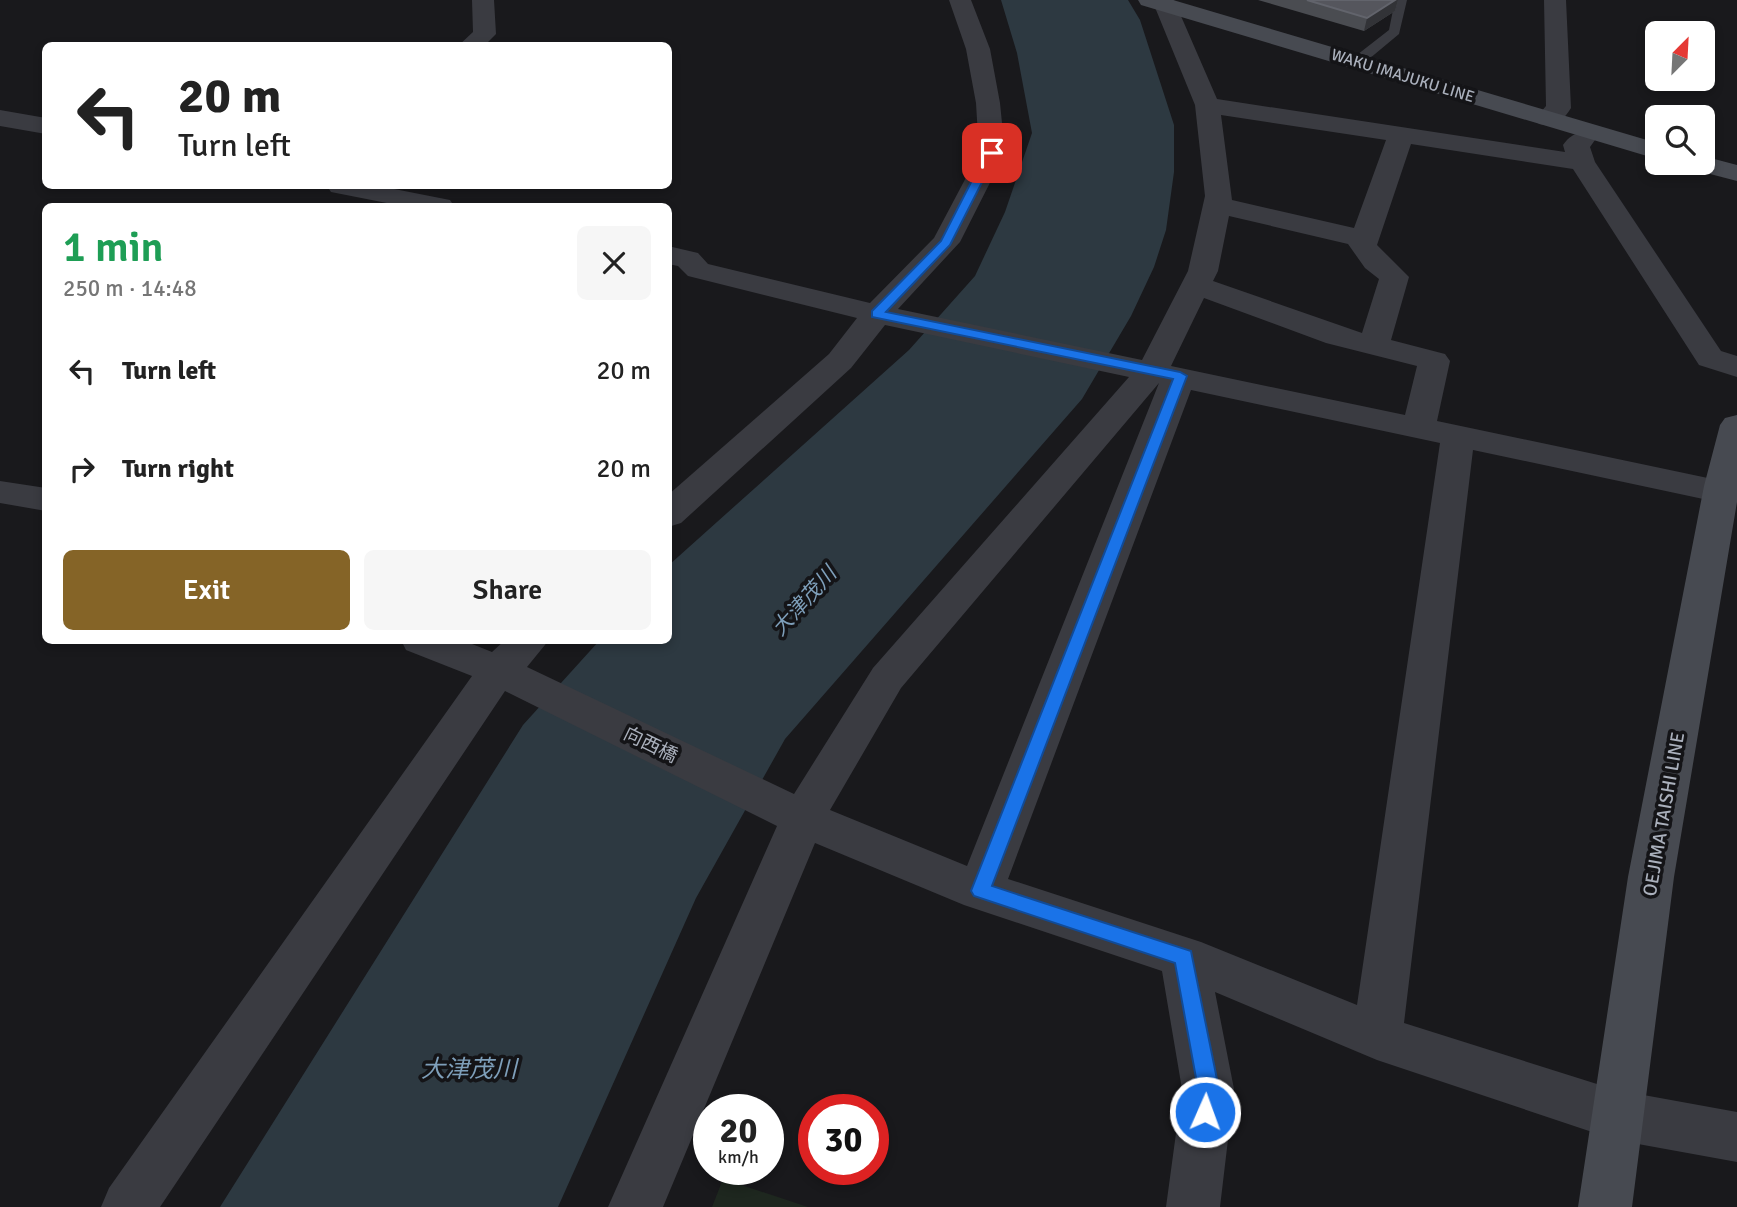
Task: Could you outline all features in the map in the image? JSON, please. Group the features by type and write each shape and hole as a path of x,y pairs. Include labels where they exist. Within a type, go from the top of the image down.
{"main road":[{"name":"WAKU IMAJUKU LINE","path":"1159,2 1645,148"},
{"path":"1715,167 1737,173"},
{"name":"OEJIMA TAISHI LINE","path":"1605,1207 1651,877 1727,489 1737,425"}],"street":[{"path":"475,42 485,34 483,0"},
{"path":"672,511 840,361 877,314 946,242 992,153 988,103 978,49 960,0"},
{"path":"1548,119 1559,108 1555,0"},
{"path":"980,891 1203,271 1219,196 1207,105 1159,2"},
{"path":"1207,105 1582,162"},
{"path":"0,118 42,125"},
{"path":"1591,132 1576,145 1582,162 1710,358 1737,367"},
{"path":"1374,346 1394,277 1375,262 1362,244 1401,135"},
{"path":"356,189 425,203"},
{"path":"1217,205 1363,239"},
{"path":"672,256 688,259 698,270 877,314 1727,489"},
{"path":"1196,285 1337,336 1434,361 1438,431 1377,1037"},
{"path":"635,1207 803,818 887,678 1167,373"},
{"path":"0,492 42,499"},
{"name":"向西橋","path":"445,644 514,655 803,818 936,875 1184,957 1377,1037 1616,1115 1737,1137"},
{"path":"128,1207 514,655"},
{"path":"1184,957 1208,1089 1193,1207"}],"lane":[{"path":"1358,61 1395,30 1401,0"}],"shaded area":[{"path":"721,1185 741,1185 808,1207 712,1207"}],"water":[{"name":"大津茂川","path":"1001,0 1128,0 1140,20 1174,125 1174,172 1166,230 1154,267 1131,316 1082,399 785,739 696,898 558,1207 220,1207 523,725 596,644 672,644 672,562 909,350 975,276 1005,212 1032,133 1017,53"}],"building":[{"path":"1307,0 1395,0 1367,18"}],"route":[{"path":"992,153 946,242 877,314 1180,376 980,891 1184,957 1208,1089 1205,1112"}]}
